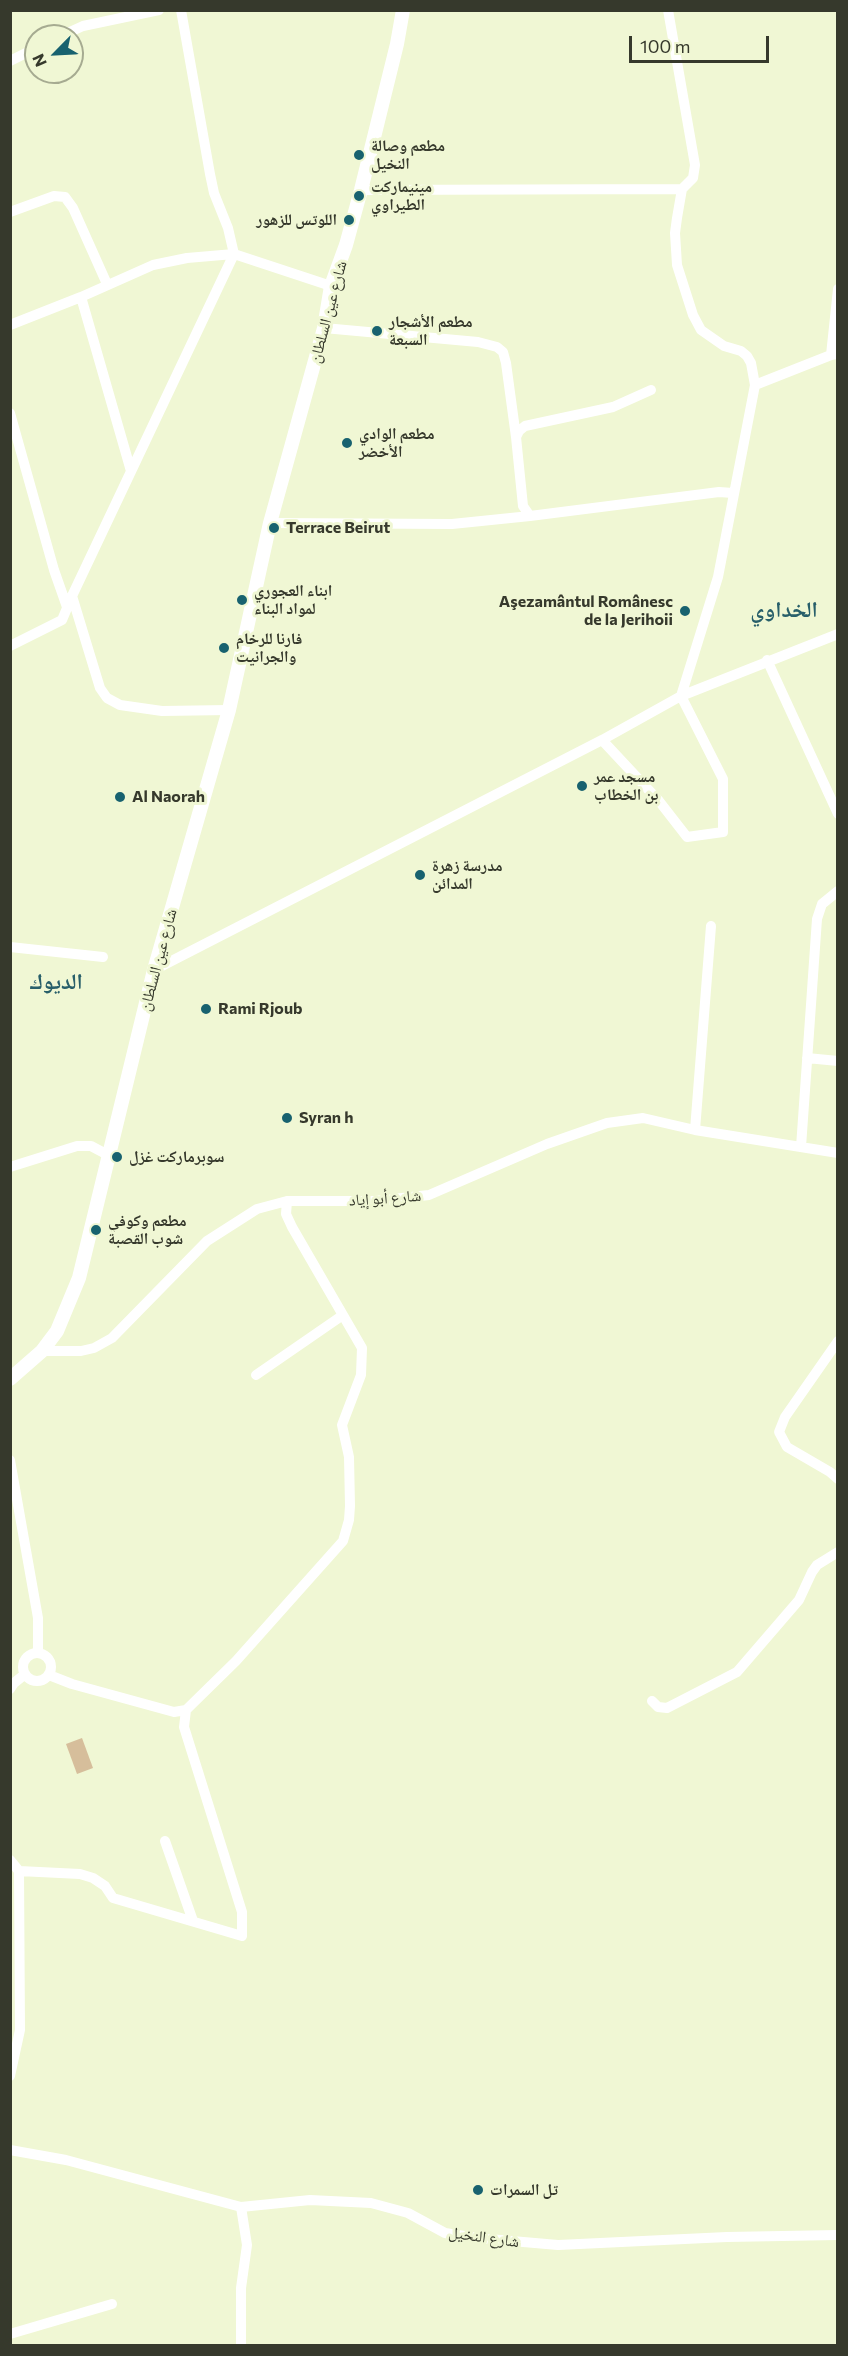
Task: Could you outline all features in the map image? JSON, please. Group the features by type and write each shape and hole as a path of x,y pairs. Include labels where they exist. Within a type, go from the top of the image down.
{"main road":[{"name":"شارع عين السلطان","path":"10,1379 42,1351 57,1330 79,1278 153,970 229,710 270,523 324,328 331,286 346,245 361,190 403,10"},
{"name":"شارع عين السلطان","path":"399,30 408,10"}],"street":[{"path":"84,26 159,10"},
{"path":"62,620 234,254 210,174 181,10"},
{"path":"602,740 659,801 687,837 723,832 723,779 681,696 718,577 755,385 751,363 747,356 701,330 693,315 677,265 675,233 682,189 693,178 695,165 668,10"},
{"path":"10,61 24,54"},
{"path":"361,190 682,189"},
{"path":"10,212 54,196 65,197 76,215 107,284"},
{"path":"10,325 153,265 170,261 234,254 331,286"},
{"path":"755,385 834,354 837,289"},
{"path":"81,297 131,471"},
{"path":"324,328 478,342 497,347 504,356 514,416 523,506 530,516"},
{"path":"516,437 519,430 525,426 614,407 651,390"},
{"path":"10,413 54,570 80,623 100,688 113,702 120,705 162,711 229,710"},
{"path":"514,416 517,422 525,426"},
{"path":"270,523 452,524 719,492 733,493"},
{"path":"11,645 68,618 80,623"},
{"path":"153,970 602,740 681,696 837,634"},
{"path":"767,660 837,814"},
{"path":"801,1147 817,919 822,904 837,891"},
{"path":"695,1130 711,926"},
{"path":"10,947 103,957"},
{"path":"807,1058 837,1061"},
{"name":"شارع أبو إياد","path":"42,1351 81,1351 94,1348 112,1338 207,1241 257,1209 287,1201 375,1201 429,1195 547,1144 625,1119 643,1118 695,1130 837,1153"},
{"path":"10,1167 77,1146 91,1146 108,1155"},
{"path":"49,1675 72,1684 174,1712 186,1710 236,1661 343,1541 350,1506 349,1457 342,1425 361,1375 362,1347 292,1227 286,1214 287,1201"},
{"path":"256,1375 343,1315"},
{"path":"837,1341 785,1417 779,1432 787,1447 830,1472 837,1479"},
{"path":"10,1460 38,1618 38,1652"},
{"path":"652,1701 658,1707 667,1708 737,1672 799,1600 817,1565 837,1552"},
{"path":"24,1675 22,1666 26,1657 38,1652"},
{"path":"24,1675 36,1681 49,1675 50,1661 38,1652"},
{"path":"10,1689 24,1675"},
{"path":"19,1870 80,1874 93,1878 105,1886 113,1898 242,1936 242,1912 184,1727 186,1710"},
{"path":"165,1841 193,1921"},
{"path":"10,1860 19,1870 20,2030 10,2076"},
{"path":"10,2150 66,2160 241,2207 247,2245 241,2288 241,2346"},
{"name":"شارع النخيل","path":"241,2207 310,2200 371,2203 408,2213 445,2233 558,2245 728,2237 837,2235"},
{"path":"10,2334 112,2304"}],"shaded area":[{"path":"82,1738 93,1768 77,1774 66,1744"}],"place":[{"name":"مطعم وصالة النخيل","path":"359,155"},
{"name":"مينيماركت الطيراوي","path":"359,196"},
{"name":"اللوتس للزهور","path":"349,220"},
{"name":"مطعم الأشجار السبعة","path":"377,331"},
{"name":"مطعم الوادي الأخضر","path":"347,443"},
{"name":"Terrace Beirut","path":"274,528"},
{"name":"ابناء العجوري لمواد البناء","path":"242,600"},
{"name":"Aşezamântul Românesc de la Jerihoii","path":"685,611"},
{"name":"فارنا للرخام والجرانيت","path":"224,648"},
{"name":"مسجد عمر بن الخطاب","path":"582,786"},
{"name":"Al Naorah","path":"120,797"},
{"name":"مدرسة زهرة المدائن","path":"420,875"},
{"name":"Rami Rjoub","path":"206,1009"},
{"name":"Syran h","path":"287,1118"},
{"name":"سوبرماركت غزل","path":"117,1157"},
{"name":"مطعم وكوفي شوب القصبة","path":"96,1230"},
{"name":"تل السمرات","path":"478,2190"}],"district":[{"name":"الخداوي","path":"784,610"},
{"name":"الديوك","path":"56,982"}]}
